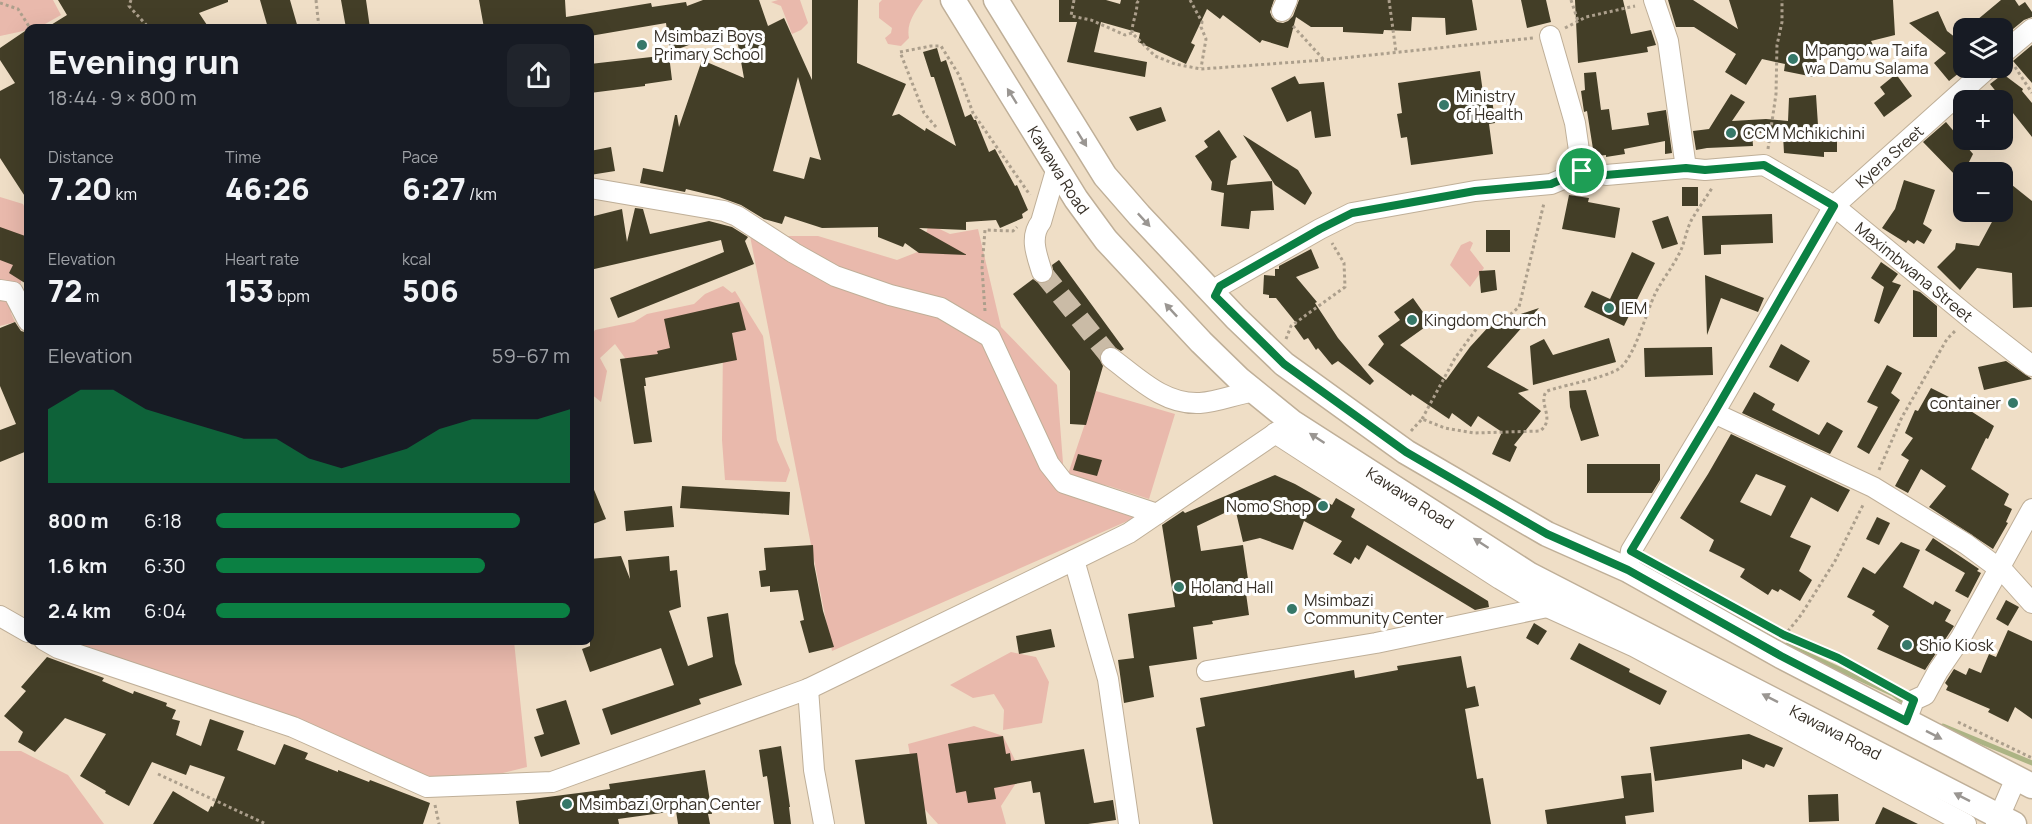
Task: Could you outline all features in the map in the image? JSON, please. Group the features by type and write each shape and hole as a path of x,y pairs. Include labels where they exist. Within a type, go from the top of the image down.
{"main road":[{"name":"Kawawa Road","path":"953,0 1056,167 1106,240 1201,342 1255,392 1284,428 1530,575 2003,821"},
{"path":"996,0 1105,176 1215,296 1284,364 1406,452 1547,534 1628,570 1781,656 2024,782"}],"street":[{"path":"1654,0 1668,41 1695,169"},
{"path":"2013,45 2032,29"},
{"path":"1550,36 1575,123 1582,171"},
{"name":"Kyera Sreet","path":"1628,570 1631,551 1834,206 1977,78"},
{"path":"1215,296 1220,286 1352,213 1475,191 1551,184 1582,171 1606,175 1764,165"},
{"name":"Maximbwana Street","path":"1764,165 1834,206 2032,366"},
{"path":"1042,272 1035,248 1035,229 1041,222 1056,167"},
{"path":"594,189 724,211 737,216 835,276 890,295 941,308 990,337 1048,464 1064,483 1157,514"},
{"path":"0,290 13,292 24,313"},
{"path":"1111,358 1157,392 1171,399 1201,403 1255,392"},
{"path":"1714,413 1873,487 1966,544 2005,573 2032,603"},
{"path":"60,645 293,727 427,788 552,782 808,689 1129,533 1284,428 1500,579 1547,608 1635,647 1966,824"},
{"path":"1906,721 1914,700 1925,696 1938,671 1960,639 2032,509"},
{"path":"1074,560 1108,679 1129,824"},
{"path":"1207,671 1376,643 1547,608 1575,598"},
{"path":"0,616 24,630"},
{"path":"808,689 814,770 825,824"},
{"path":"2003,821 2024,782"}],"path":[{"path":"131,0 129,6 145,24"},
{"path":"316,0 319,24"},
{"path":"1074,0 1071,16 1091,20 1125,35 1132,33"},
{"path":"1139,0 1137,13 1132,22 1132,33 1155,56 1175,64 1201,69 1324,60 1550,36 1586,17 1654,0"},
{"path":"1190,0 1202,22 1201,27 1206,39 1201,69"},
{"path":"1389,0 1396,52"},
{"path":"1570,0 1578,21"},
{"path":"1764,165 1776,94 1777,45 1782,22 1782,0"},
{"path":"0,3 18,9 27,24"},
{"path":"1284,6 1299,34 1324,60"},
{"path":"936,127 924,113 900,52 941,46 959,75 973,113 1032,198"},
{"path":"2013,66 2032,93"},
{"path":"1422,419 1445,428 1474,433 1540,431 1545,427 1547,419 1544,398 1546,392 1551,388 1573,386 1619,370 1628,358 1656,293 1680,253 1691,221 1715,183 1695,169"},
{"path":"1406,452 1405,438 1422,419 1455,358 1480,324 1490,317 1511,314 1519,306 1540,214 1551,184"},
{"path":"990,337 984,306 982,268 985,230 1013,231 1021,223"},
{"path":"1284,364 1283,351 1291,326 1342,290 1347,282 1344,263 1326,232 1320,229"},
{"path":"1784,635 1795,640"},
{"path":"1817,649 1876,680"},
{"path":"1955,720 2032,758"},
{"path":"158,774 266,824"}],"shaded area":[{"path":"0,0 53,0 61,15 45,24 24,24 24,31 0,36"},
{"path":"800,0 808,23 801,30 792,34 781,6 771,2"},
{"path":"882,0 923,0 910,23 909,38 901,46 888,44 885,38 891,33 892,28 879,18 879,3"},
{"path":"0,197 23,204 24,207 24,270 11,313 15,322 0,326"},
{"path":"929,224 950,234 978,229 1001,327 1057,385 1064,476 1067,477 1096,391 1175,414 1149,499 1109,486 1075,479 1144,503 1132,519 832,651 750,236 818,236 897,260 920,251"},
{"path":"1470,241 1473,243 1470,250 1484,268 1470,287 1450,265 1461,245"},
{"path":"723,286 732,293 735,291 763,336 777,440 790,470 786,482 725,480 722,440 723,344 685,340 629,372 625,358 615,344 600,358 607,371 601,402 594,396 595,330 634,322 647,314 694,304 705,294"},
{"path":"75,645 514,645 527,767 470,781 406,773"},
{"path":"1011,652 1036,657 1049,682 1042,723 1003,730 1004,710 994,694 973,698 950,685"},
{"path":"974,726 1003,736 1022,774 1001,806 1006,824 938,824 919,803 908,744"},
{"path":"0,751 21,751 68,775 104,824 0,824"}],"building":[{"path":"58,0 228,0 228,2 199,13 206,24 52,24 67,15"},
{"path":"260,0 290,0 297,24 267,24"},
{"path":"341,0 366,0 369,24 345,24"},
{"path":"479,0 565,0 566,17 651,3 652,7 686,2 687,6 703,0 759,0 768,26 784,18 812,80 812,0 858,0 857,63 906,84 892,116 899,114 925,131 926,128 956,146 934,77 931,77 923,52 937,48 941,62 946,60 965,117 971,114 976,120 989,152 995,149 1015,186 1017,185 1028,210 1022,214 1023,218 1000,228 996,220 966,222 966,230 919,228 967,255 919,253 905,243 903,247 878,237 878,227 822,228 785,216 782,224 764,219 741,205 719,197 686,189 685,192 640,183 643,168 663,172 675,115 677,115 679,127 702,60 744,78 738,45 732,29 670,52 666,23 594,35 594,24 483,24","holes":["798,77 821,160 810,157 804,179 773,171"]},
{"path":"1059,0 1106,0 1120,4 1121,0 1274,0 1270,12 1277,22 1283,23 1293,16 1299,0 1472,0 1477,30 1446,35 1445,18 1412,17 1411,31 1384,30 1383,34 1343,32 1343,27 1311,27 1296,17 1288,48 1262,40 1260,43 1223,15 1220,19 1207,9 1191,43 1195,45 1186,64 1138,42 1140,33 1101,22 1094,52 1147,62 1145,77 1067,62 1077,22 1059,22"},
{"path":"1521,0 1546,0 1551,22 1527,28"},
{"path":"1575,0 1623,0 1631,34 1651,30 1656,45 1647,47 1648,52 1578,63"},
{"path":"1668,0 1693,0 1738,29 1729,0 1893,0 1895,35 1871,41 1876,51 1855,61 1848,45 1819,51 1814,77 1784,71 1785,64 1762,59 1746,85 1725,72 1736,54 1694,27 1676,27"},
{"path":"2001,0 2015,0 2019,6 2025,2 2032,12 2032,17 2013,29 2013,18 1979,18"},
{"path":"1938,11 1947,31 1953,36 1953,78 1949,81 1934,63 1946,53 1909,23"},
{"path":"24,32 24,195 0,158 0,91 15,83 0,60 0,48"},
{"path":"2032,45 2032,83 2013,61"},
{"path":"669,55 672,80 594,92 594,64"},
{"path":"1480,71 1484,100 1492,98 1495,123 1489,124 1493,154 1411,165 1407,137 1401,138 1397,114 1402,113 1398,83"},
{"path":"1596,72 1601,110 1609,109 1612,130 1649,125 1647,113 1666,110 1672,153 1665,154 1665,141 1624,149 1625,154 1597,156 1596,149 1593,149 1587,111 1584,112 1581,91 1585,90 1584,73"},
{"path":"1896,74 1912,96 1884,117 1874,103 1885,94 1880,87"},
{"path":"1295,76 1299,84 1324,82 1331,136 1315,138 1311,111 1287,122 1271,88"},
{"path":"1998,78 2008,78 2023,89 2022,91 2032,103 2032,137 2013,113 2013,90 1995,90 1990,84"},
{"path":"1731,94 1745,102 1732,121 1766,119 1788,121 1789,98 1816,95 1817,137 1837,137 1837,152 1824,152 1824,157 1784,153 1783,135 1752,132 1753,146 1696,150 1693,131 1709,129"},
{"path":"1161,107 1166,121 1137,131 1129,117"},
{"path":"1946,122 1953,130 1953,150 1970,150 1973,154 1969,162 1953,162 1953,173 1923,142"},
{"path":"1219,130 1237,157 1231,161 1227,185 1272,181 1274,210 1251,211 1249,229 1221,226 1224,193 1211,190 1212,182 1195,156 1208,147 1204,141"},
{"path":"1243,135 1298,170 1312,193 1305,205 1275,185"},
{"path":"611,147 615,171 594,174 594,150"},
{"path":"1904,180 1935,190 1923,224 1932,230 1924,244 1917,240 1914,244 1908,240 1906,243 1882,228 1895,209"},
{"path":"2013,186 2032,201 2032,307 2013,308 2012,273 1977,268 1960,290 1937,267 1955,249 1956,243 1979,246 1992,222 2013,222"},
{"path":"1682,187 1698,187 1698,206 1682,206"},
{"path":"1569,195 1589,198 1588,202 1620,208 1615,238 1562,229"},
{"path":"635,208 643,209 650,234 709,221 732,227 748,237 745,241 754,264 618,318 610,298 724,252 721,240 594,269 594,216 622,209 627,242"},
{"path":"1772,214 1773,243 1721,245 1721,254 1704,255 1702,216"},
{"path":"1668,216 1678,244 1662,249 1652,221"},
{"path":"0,227 24,236 24,282 9,273 13,265 0,260"},
{"path":"1486,230 1510,230 1510,252 1486,252"},
{"path":"1311,249 1319,268 1296,277 1317,302 1315,303 1338,338 1374,381 1370,385 1338,361 1332,365 1318,348 1316,350 1308,338 1304,340 1294,326 1297,324 1276,298 1269,298 1269,295 1263,294 1264,275 1275,276 1275,269 1279,269 1279,266"},
{"path":"1632,252 1655,263 1624,326 1584,307 1592,291 1610,299"},
{"path":"1059,260 1124,349 1121,351 1112,346 1101,351 1099,357 1103,366 1086,425 1070,424 1070,371 1013,294 1033,279 1040,284 1050,280 1054,274 1052,265"},
{"path":"1881,262 1898,274 1892,282 1901,285 1879,324 1874,321 1884,287 1871,278"},
{"path":"1495,270 1497,290 1481,293 1479,271"},
{"path":"1705,275 1764,298 1758,312 1721,298 1707,335"},
{"path":"1913,290 1920,292 1937,306 1937,337 1913,337"},
{"path":"1413,298 1425,315 1423,317 1428,325 1400,345 1446,380 1470,347 1491,324 1539,308 1487,367 1529,390 1518,393 1541,411 1514,445 1517,447 1510,462 1492,454 1502,432 1478,416 1471,427 1452,413 1449,419 1412,394 1411,396 1368,365 1384,344 1378,336 1400,320 1394,312"},
{"path":"739,302 746,330 732,333 737,360 645,378 646,386 644,386 652,442 634,444 620,359 658,354 657,351 670,348 664,319"},
{"path":"15,322 24,332 24,452 0,462 0,430 16,424 0,386 0,328"},
{"path":"1609,338 1616,362 1533,385 1530,346 1544,339 1553,355"},
{"path":"1781,344 1810,361 1798,382 1769,367"},
{"path":"1712,347 1713,375 1645,377 1644,348"},
{"path":"2006,361 2032,379 1984,390 1978,367"},
{"path":"1887,365 1902,373 1891,393 1900,400 1869,454 1857,447 1878,407 1867,402"},
{"path":"1931,388 1994,426 1971,469 2009,494 2004,505 2012,509 2006,522 2008,523 1993,549 1929,507 1946,486 1921,469 1908,493 1895,486 1909,460 1901,455 1913,438 1905,433 1915,410 1918,411"},
{"path":"1586,390 1599,436 1581,441 1570,407 1569,391"},
{"path":"1754,392 1775,404 1772,410 1819,435 1827,422 1843,431 1830,454 1742,413"},
{"path":"1731,434 1850,490 1838,512 1811,497 1790,537 1811,546 1799,571 1812,580 1800,601 1780,589 1778,592 1772,589 1768,595 1740,577 1745,569 1709,551 1714,540 1680,518","holes":["1756,474 1786,486 1771,516 1740,502"]},
{"path":"1078,454 1102,460 1097,476 1073,470"},
{"path":"1587,464 1660,464 1660,480 1652,493 1587,493"},
{"path":"1275,475 1332,505 1336,498 1355,509 1351,517 1488,601 1489,607 1475,610 1367,545 1359,560 1355,557 1351,564 1333,554 1342,541 1304,521 1293,550 1260,538 1243,542 1235,508 1197,526 1201,551 1243,545 1248,579 1244,579 1249,615 1212,621 1213,624 1193,627 1197,659 1149,666 1154,697 1124,703 1118,660 1134,658 1128,614 1175,607 1162,525 1183,511 1185,513"},
{"path":"682,486 790,492 789,515 680,508"},
{"path":"594,490 606,519 594,524"},
{"path":"672,506 674,527 626,531 624,511"},
{"path":"1877,517 1890,523 1879,545 1866,539"},
{"path":"1933,538 1979,569 1977,571 1981,573 1968,598 1955,591 1965,573 1925,550"},
{"path":"1901,542 1920,550 1903,587 1933,605 1935,601 1951,610 1945,621 1954,626 1925,670 1877,649 1889,626 1872,615 1875,611 1847,597 1863,567 1875,574"},
{"path":"813,545 814,564 823,611 834,647 809,653 800,621 804,620 798,590 770,592 770,586 761,587 759,571 766,570 764,548"},
{"path":"621,556 630,579 628,560 669,556 670,571 677,570 681,607 669,611 688,666 713,657 707,617 728,613 735,663 742,685 699,699 701,704 611,735 602,709 674,685 661,648 590,672 582,649 594,645 594,559"},
{"path":"2006,600 2019,607 2008,626 1996,619"},
{"path":"1534,623 1547,631 1538,645 1526,638"},
{"path":"1051,629 1055,647 1019,654 1016,636"},
{"path":"2008,630 2032,641 2032,719 2015,707 2008,722 1988,712 1990,709 1946,690 1948,686 1945,683 1954,669 1966,675 1969,668 1981,673 1989,654 1996,657"},
{"path":"1579,643 1667,691 1660,705 1570,659"},
{"path":"1461,656 1467,688 1475,686 1479,706 1465,709 1477,779 1483,778 1491,824 1213,824 1196,728 1205,726 1200,698 1354,670 1355,678 1398,670 1397,666"},
{"path":"47,657 104,678 102,681 133,694 134,691 167,703 166,706 176,710 172,719 180,721 176,735 201,746 210,719 244,731 237,750 275,765 284,744 308,753 305,759 430,803 423,824 153,824 173,791 208,812 211,806 213,807 225,777 190,765 186,775 152,762 129,806 80,776 106,734 65,718 35,752 18,742 23,732 4,716 26,691 21,687"},
{"path":"566,700 580,744 541,757 534,737 544,734 536,709"},
{"path":"1749,734 1783,748 1774,767 1766,764 1764,768 1742,759 1742,769 1655,781 1650,747"},
{"path":"1003,736 1006,754 1010,753 1011,761 1084,749 1094,803 1113,800 1116,820 1088,824 1045,824 1040,792 1033,793 1031,781 994,788 996,799 968,803 966,791 956,793 948,744"},
{"path":"781,746 791,824 774,824 767,776 763,777 759,750"},
{"path":"917,753 927,824 865,824 855,760"},
{"path":"705,770 712,814 708,814 710,824 678,824 676,811 618,819 619,824 519,824 516,801 610,789 609,784"},
{"path":"1651,773 1654,812 1625,816 1626,824 1547,824 1545,810 1624,798 1621,776"},
{"path":"1838,794 1839,821 1809,822 1808,795"},
{"path":"1883,807 1918,824 1875,824"}],"waterway":[{"path":"1787,645 1893,694 1908,705"},
{"path":"1943,726 2032,763"},
{"path":"1956,808 1973,817"}],"tunnel":[{"path":"1042,272 1111,358"}],"place":[{"name":"Msimbazi Boys Primary School","path":"642,45"},
{"name":"Mpango wa Taifa wa Damu Salama","path":"1793,59"},
{"name":"Ministry of Health","path":"1444,105"},
{"name":"CCM Mchikichini","path":"1731,133"},
{"name":"IEM","path":"1609,308"},
{"name":"Kingdom Church","path":"1412,320"},
{"name":"container","path":"2013,403"},
{"name":"Nomo Shop","path":"1323,506"},
{"name":"Holand Hall","path":"1179,587"},
{"name":"Msimbazi Community Center","path":"1292,609"},
{"name":"Shio Kiosk","path":"1907,645"},
{"name":"Msimbazi Orphan Center","path":"567,804"}],"route":[{"path":"1764,165 1834,206 1631,551 1784,635 1838,658 1914,700 1906,721 1781,656 1628,570 1547,534 1406,452 1284,364 1215,296 1220,286 1352,213 1475,191 1551,184 1582,171 1606,175 1686,168 1705,170 1764,165"}]}
